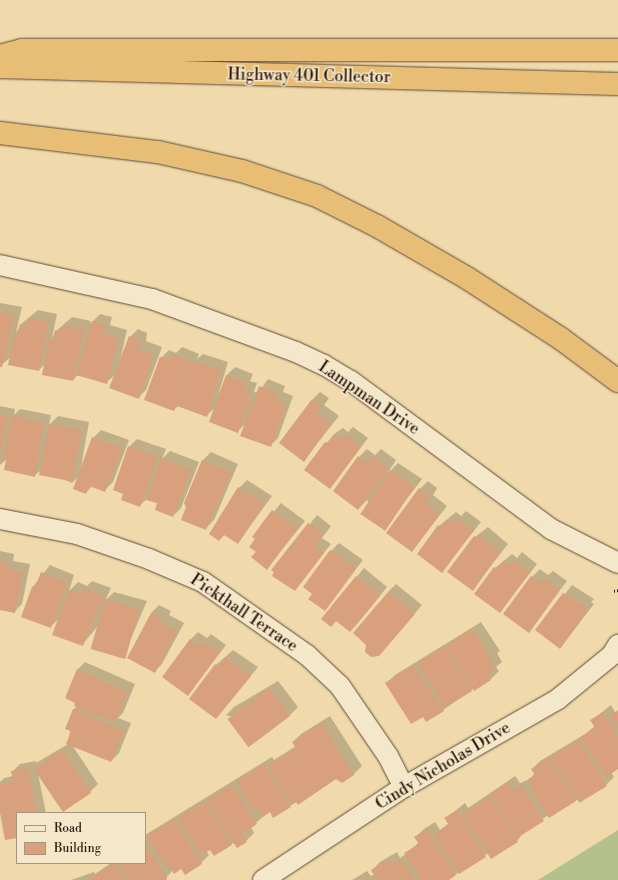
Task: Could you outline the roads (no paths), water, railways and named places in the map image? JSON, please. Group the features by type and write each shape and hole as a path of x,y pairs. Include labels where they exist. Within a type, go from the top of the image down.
{"highway":[{"path":"0,56 22,50 618,50"},
{"name":"Highway 401 Collector","path":"0,67 618,84"},
{"path":"0,133 158,152 242,171 317,196 377,226 467,278 560,338 618,381"}],"street":[{"name":"Lampman Drive","path":"0,264 152,299 318,362 356,385 551,529 618,563"},
{"name":"Pickthall Terrace","path":"0,519 77,534 149,559 203,582 307,655 340,686 388,756 404,787"},
{"name":"Cindy Nicholas Drive","path":"263,880 404,787 558,699 612,655 618,645"}]}
